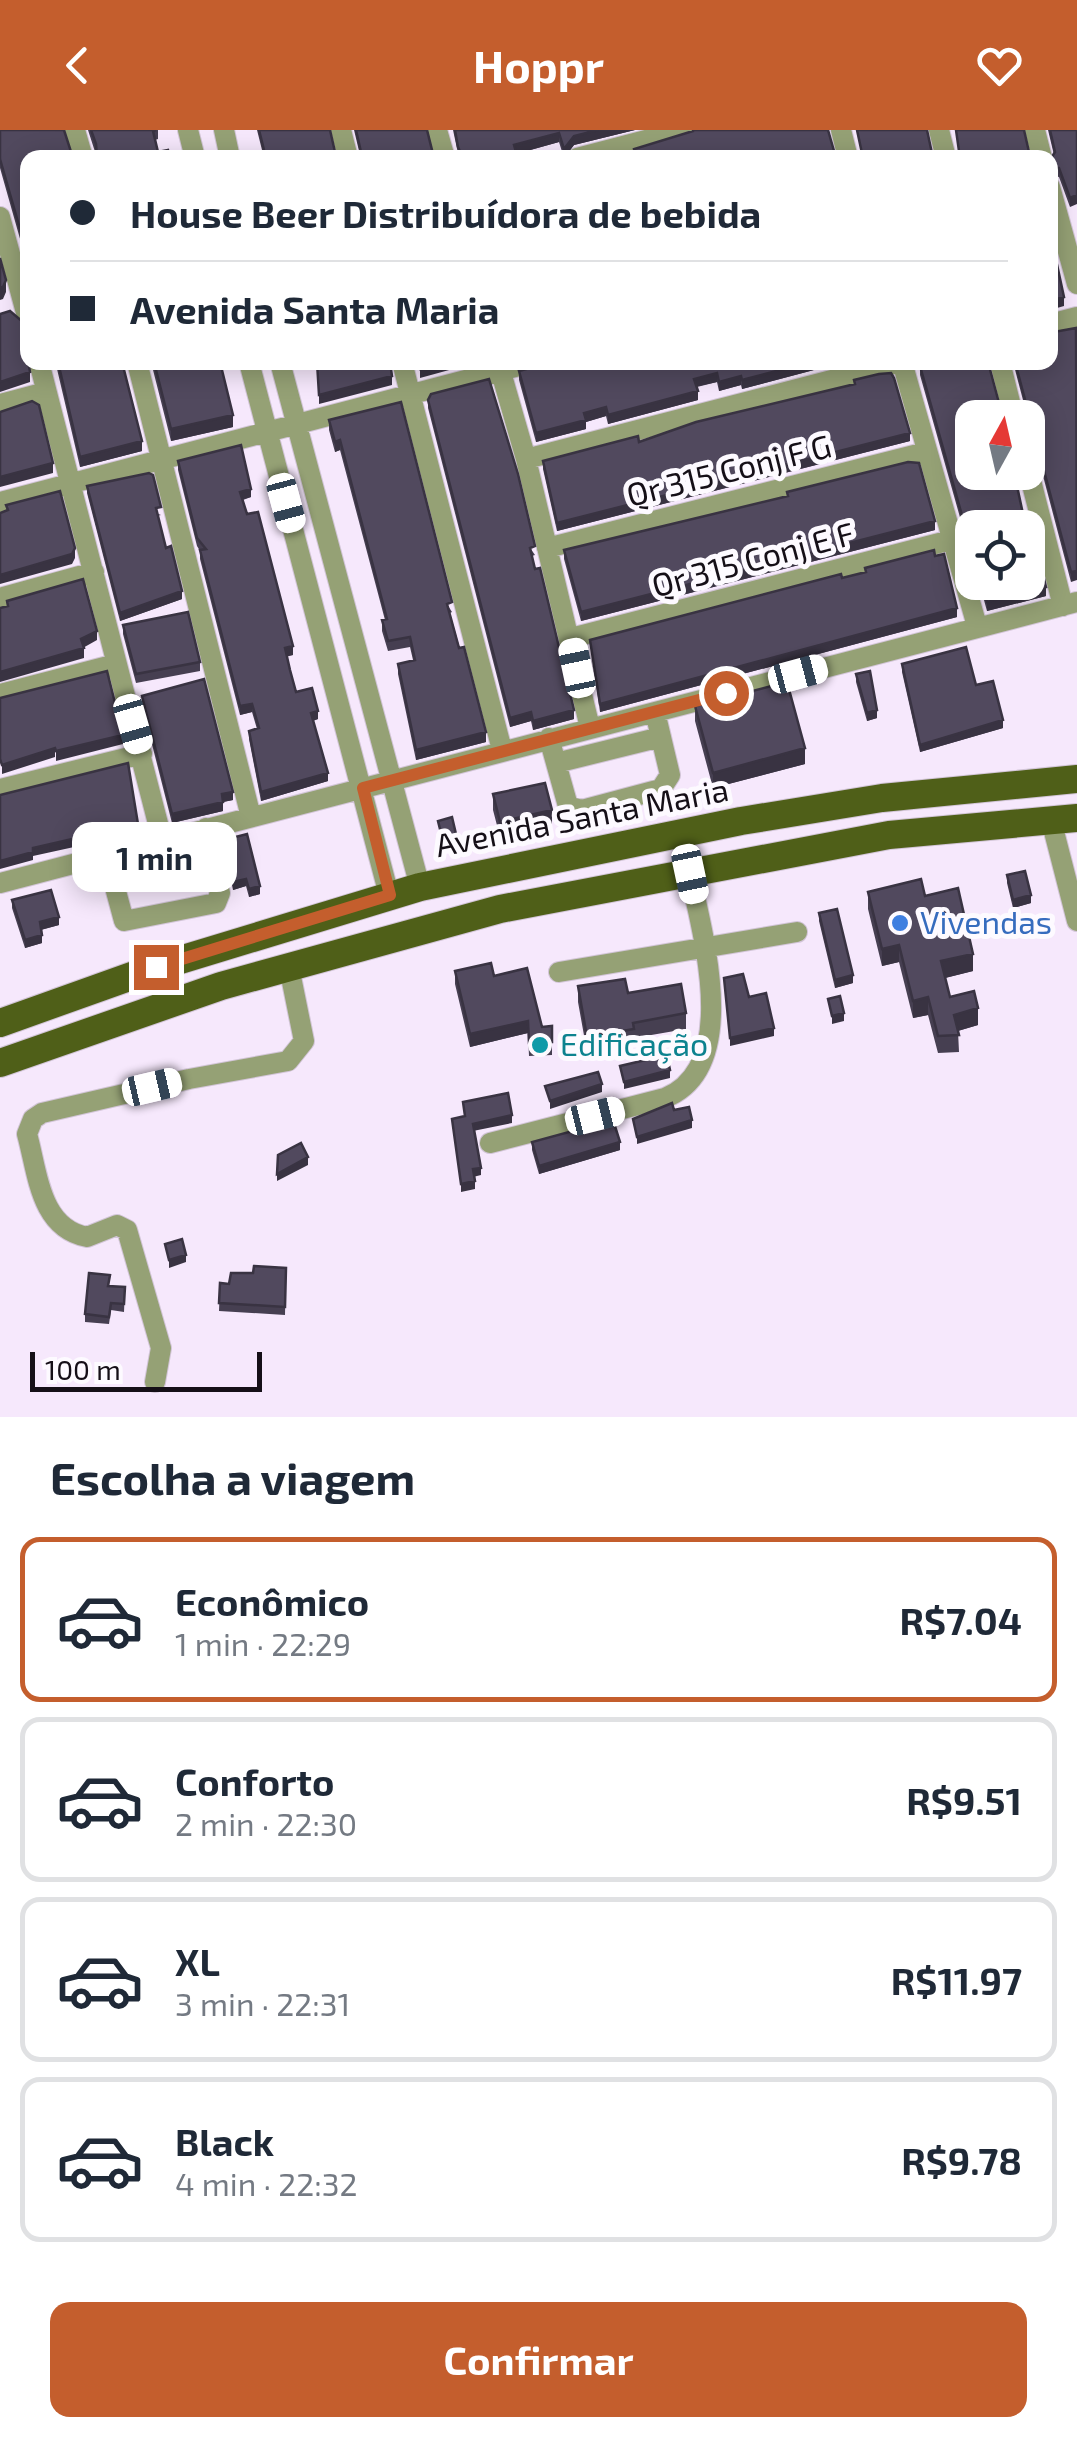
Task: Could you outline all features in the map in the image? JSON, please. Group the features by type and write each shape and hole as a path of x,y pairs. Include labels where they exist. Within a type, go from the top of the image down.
{"main road":[{"name":"Avenida Santa Maria","path":"0,1023 156,967 420,887 741,821 882,798 1077,778"},
{"path":"0,1064 91,1028 221,986 500,910 888,835 1064,819"},
{"path":"640,880 629,863 637,850 700,840 741,821"},
{"path":"500,910 524,894 589,879 594,865 578,852"},
{"path":"221,986 208,974 214,960 280,938 300,925"},
{"path":"91,1028 110,1015 172,989 170,972 156,967"}],"street":[{"path":"608,150 684,130"},
{"path":"0,217 20,293"},
{"path":"1068,220 1077,284"},
{"path":"40,370 162,840"},
{"path":"138,370 251,817"},
{"path":"251,370 390,895"},
{"path":"282,370 420,887"},
{"path":"404,370 502,750"},
{"path":"0,502 410,396 490,370"},
{"path":"500,370 526,459 590,728"},
{"path":"526,459 871,370"},
{"path":"904,370 977,626"},
{"path":"1002,370 1010,400"},
{"path":"0,404 46,392"},
{"name":"Qr 315 Conj F G","path":"546,548 926,452"},
{"path":"0,883 1070,604 1035,490"},
{"name":"Qr 315 Conj E F","path":"571,638 951,540"},
{"path":"0,598 94,572"},
{"path":"0,694 116,664"},
{"path":"549,738 568,806 582,810 661,789 670,775 655,712"},
{"path":"556,763 661,737"},
{"path":"0,789 142,754"},
{"path":"1064,819 1077,920"},
{"path":"106,854 124,921 216,903 220,893 206,828"},
{"path":"490,1143 676,1094 696,1067 712,1030 705,947 690,874"},
{"path":"559,972 797,932"},
{"path":"154,1382 160,1348 127,1230 117,1225 87,1237 58,1226 48,1211 27,1134 28,1125 42,1113 189,1078 288,1061 304,1041 290,967"}],"building":[{"path":"0,130 64,130 70,150 20,150 20,229 0,159"},
{"path":"91,130 156,130 153,131 158,150 96,150"},
{"path":"259,130 330,130 335,150 264,150"},
{"path":"356,130 427,130 432,150 361,150"},
{"path":"455,130 598,130 574,136 564,149 559,133 514,145 515,150 458,147"},
{"path":"828,130 834,150 634,150 693,131"},
{"path":"857,130 927,130 931,150 861,150"},
{"path":"956,130 1024,130 1029,150 959,150"},
{"path":"1050,130 1077,130 1077,195 1070,198 1058,168 1058,150 1055,150"},
{"path":"0,258 6,280 0,288"},
{"path":"1058,269 1064,297 1058,299"},
{"path":"10,311 20,320 20,370 30,372 0,382 0,314"},
{"path":"1076,328 1077,571 1071,572 1045,474 1045,400 1025,400 1017,370 1058,370 1058,331"},
{"path":"60,370 124,370 142,441 80,457"},
{"path":"156,370 222,370 233,415 171,429"},
{"path":"317,370 391,370 392,376 319,395"},
{"path":"780,370 719,382 717,373 694,379 698,391 608,415 606,407 584,413 586,420 536,433 519,371"},
{"path":"921,370 990,370 998,400 955,400 955,490 1018,490 1022,510 960,510"},
{"path":"891,373 910,433 557,523 543,461 638,436 639,442 696,422"},
{"path":"489,379 518,474 535,546 530,548 535,569 540,568 574,710 533,721 531,712 510,718 428,400 431,394"},
{"path":"32,401 39,405 53,463 0,477 0,412"},
{"path":"401,402 452,602 447,604 459,648 464,647 486,732 416,750 398,664 415,660 410,637 388,641 382,620 387,619 340,440 335,442 329,420"},
{"path":"241,445 251,489 240,492 247,514 258,512 293,646 285,648 290,670 296,692 312,688 318,711 311,713 328,773 261,792 249,731 259,728 252,704 240,706 200,550 206,549 197,538 178,461"},
{"path":"908,462 919,463 935,521 581,612 564,550 788,496 787,492"},
{"path":"153,475 161,507 156,508 166,548 171,546 182,591 120,613 87,486"},
{"path":"60,491 75,548 72,554 0,575 0,513 8,510 6,505"},
{"path":"934,550 935,556 944,554 957,608 600,704 590,640 841,574 842,578 866,572 865,568"},
{"path":"83,579 97,631 81,639 84,648 0,672 0,608 8,606 7,601"},
{"path":"188,612 200,662 136,674 123,625"},
{"path":"966,647 976,685 993,681 1003,720 920,745 902,664"},
{"path":"107,671 123,735 56,751 55,748 2,765 0,698"},
{"path":"870,671 877,710 867,713 856,674"},
{"path":"204,679 233,792 222,794 223,802 172,814 142,696"},
{"path":"787,682 805,748 713,773 695,706"},
{"path":"128,763 138,824 33,848 33,852 0,861 0,795"},
{"path":"545,783 552,810 500,822 493,794"},
{"path":"452,817 456,834 442,837 438,821"},
{"path":"247,834 260,886 249,889 246,879 233,882 224,840"},
{"path":"1025,871 1031,895 1013,900 1007,875"},
{"path":"921,879 925,896 958,888 973,954 941,961 950,997 974,991 978,1008 954,1015 959,1035 938,1036 928,997 913,1001 899,945 882,949 868,892"},
{"path":"51,890 59,917 40,922 42,935 25,940 12,900"},
{"path":"837,909 853,975 835,980 819,913"},
{"path":"491,963 494,976 527,968 542,1027 552,1026 552,1042 529,1043 528,1021 470,1034 455,971"},
{"path":"743,974 749,997 766,993 774,1028 730,1038 724,978"},
{"path":"625,979 628,993 681,984 686,1013 633,1023 634,1029 587,1037 578,986"},
{"path":"840,996 844,1013 832,1016 828,999"},
{"path":"667,1055 670,1070 624,1082 620,1066"},
{"path":"598,1072 602,1084 550,1101 545,1086"},
{"path":"508,1093 512,1115 473,1124 481,1168 473,1169 475,1181 461,1184 452,1119 465,1116 463,1102"},
{"path":"672,1103 674,1110 689,1107 692,1120 637,1137 633,1119"},
{"path":"613,1120 620,1142 539,1166 532,1142"},
{"path":"301,1143 308,1157 277,1174 278,1155"},
{"path":"182,1239 186,1255 169,1260 165,1244"},
{"path":"254,1266 286,1268 285,1307 219,1303 220,1283 229,1284 231,1273 253,1273"},
{"path":"89,1273 110,1275 108,1286 125,1287 124,1304 111,1303 109,1317 85,1314"}],"place":[{"name":"Vivendas","path":"900,923"},
{"name":"Edificação","path":"540,1045"}],"route":[{"path":"156,967 390,895 363,788 726,693"}]}
